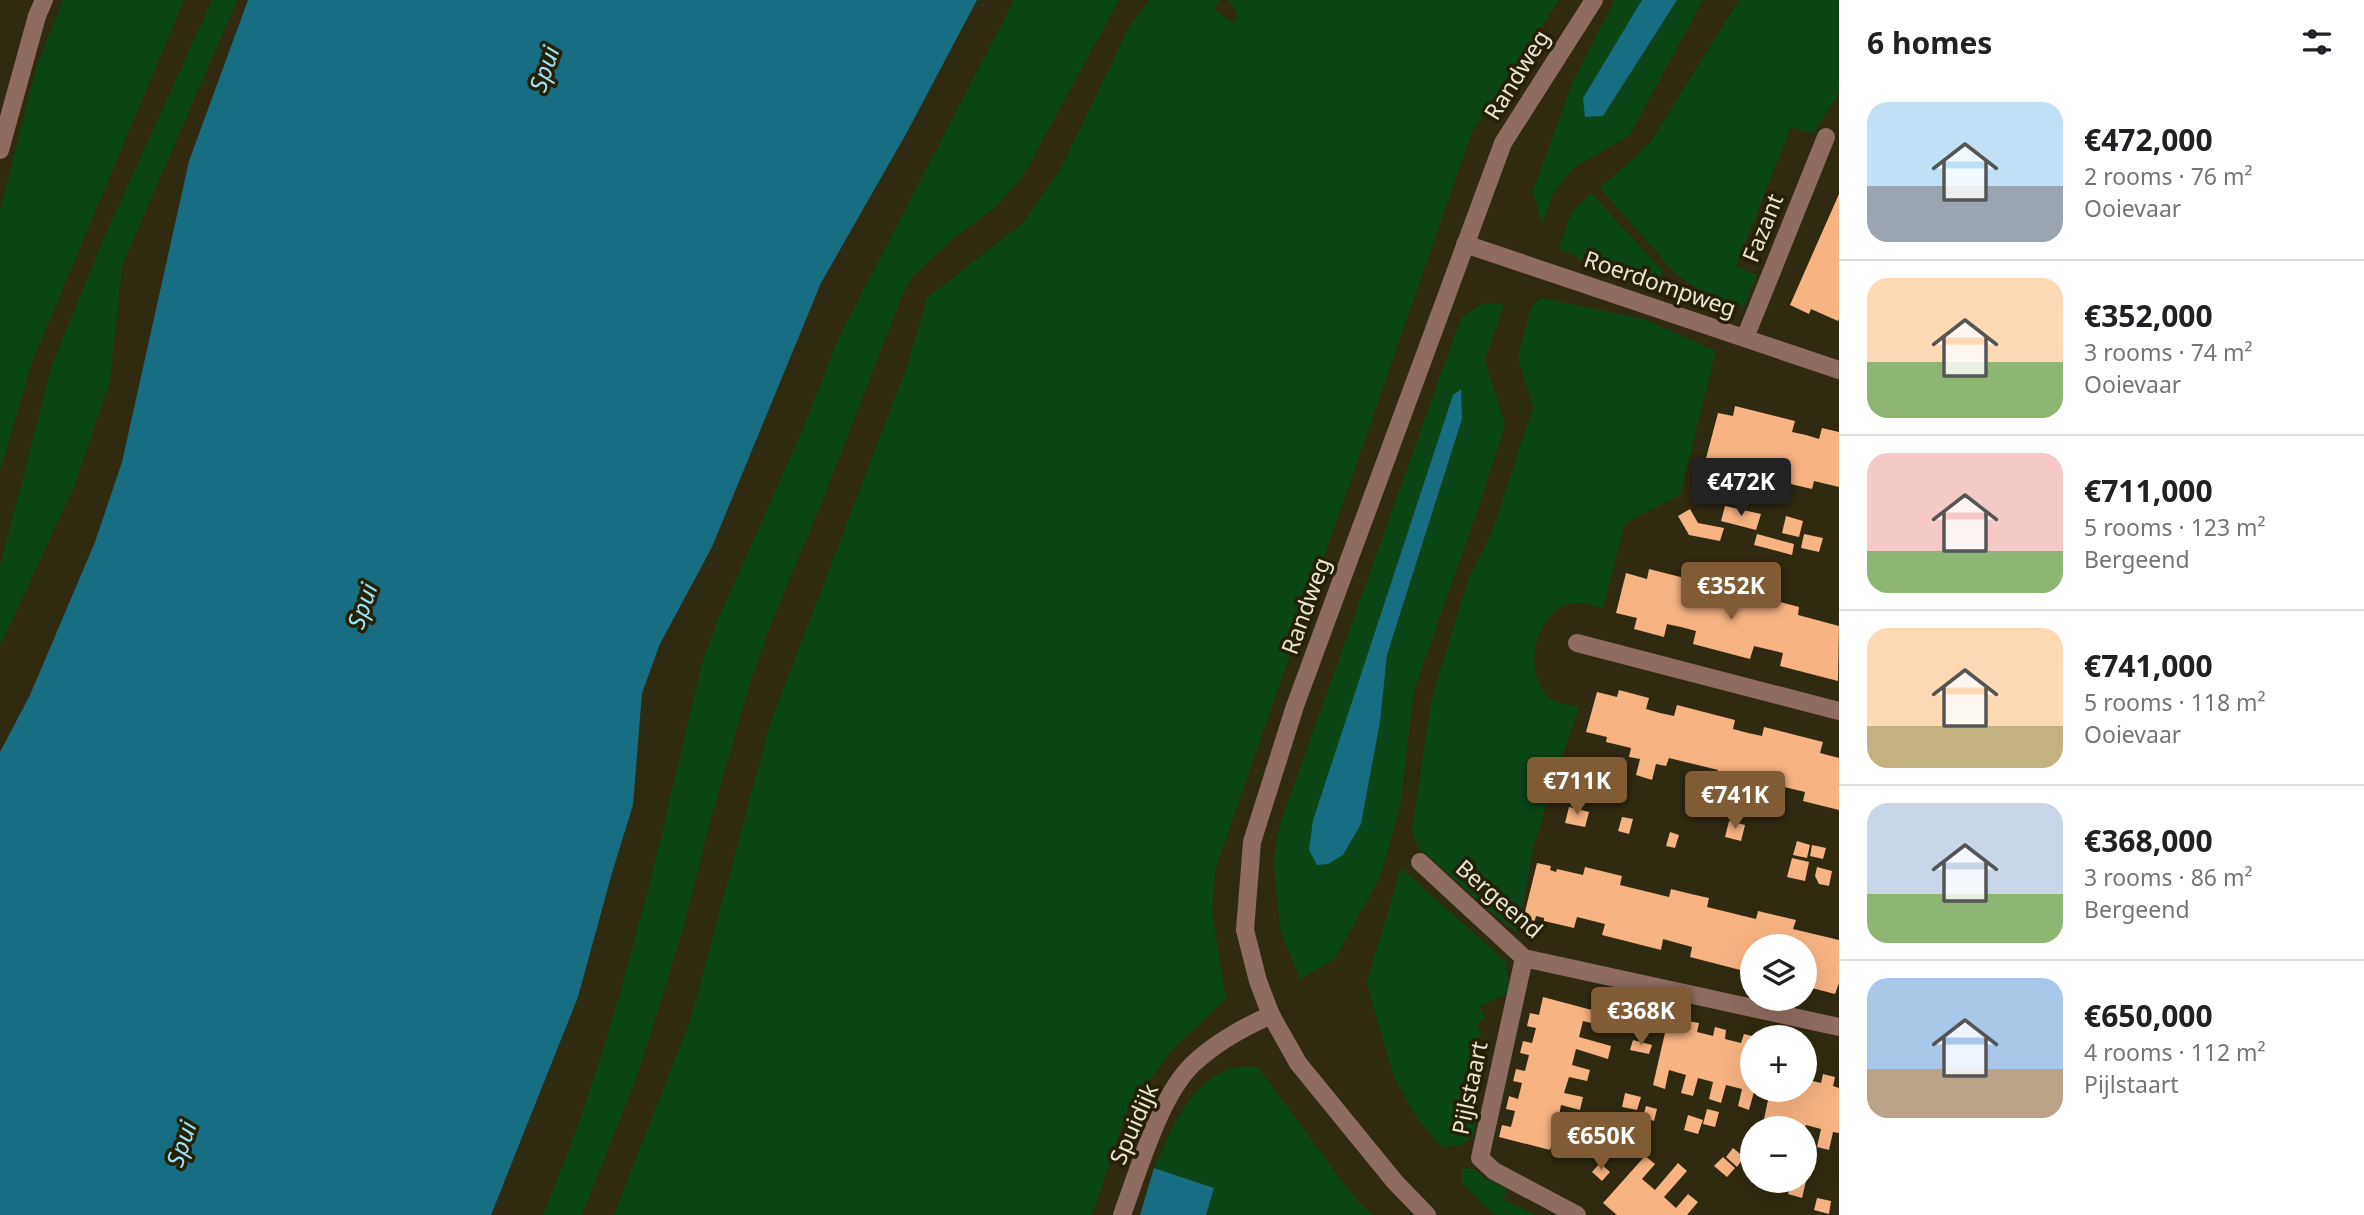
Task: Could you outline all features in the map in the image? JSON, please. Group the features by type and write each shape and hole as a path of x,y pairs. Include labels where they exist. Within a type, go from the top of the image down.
{"street":[{"path":"0,150 37,16 44,0"},
{"name":"Randweg","path":"1427,1215 1395,1182 1298,1063 1271,1014 1258,981 1245,930 1252,842 1295,706 1503,143 1594,0"},
{"name":"Fazant","path":"1745,338 1826,137"},
{"name":"Roerdompweg","path":"1465,244 1839,370"},
{"path":"1577,643 1839,711"},
{"name":"Bergeend","path":"1420,862 1524,958 1839,1027"},
{"name":"Pijlstaart","path":"1524,958 1480,1158 1494,1171 1577,1215"},
{"name":"Spuidijk","path":"1122,1215 1164,1105 1192,1064 1231,1035 1271,1014"}],"green space":[{"path":"63,0 184,0 32,362 0,471 0,210 37,65"},
{"path":"212,0 237,0 122,266 110,381 74,487 0,646 0,566 52,365 104,238"},
{"path":"1014,0 1119,0 1023,176 997,206 954,238 912,277 904,291 750,683 684,925 636,1079 582,1215 543,1215 570,1148 615,1011 652,872 702,663 717,622 802,431 838,339"},
{"path":"1149,0 1220,0 1214,10 1234,23 1238,14 1228,0 1559,0 1472,132 1216,867 1212,910 1226,999 1171,1051 1127,1112 1092,1215 614,1215 691,1018 770,724 908,364 927,298 1023,223 1061,168 1129,27"},
{"path":"1615,0 1642,0 1583,98 1585,117 1603,115 1677,0 1703,0 1629,136 1574,167 1554,192 1542,224 1533,191 1573,81"},
{"path":"1739,0 1839,0 1839,93 1813,134 1791,127 1736,266 1757,275 1744,306 1702,292 1675,273 1600,188 1650,143"},
{"path":"1591,193 1663,271 1655,291 1607,272 1559,248 1571,213"},
{"path":"1541,298 1644,319 1716,351 1680,495 1625,523 1603,608 1580,603 1566,605 1555,611 1540,631 1535,657 1539,682 1552,699 1579,707 1532,853 1518,933 1417,846 1412,831 1431,701 1468,580 1492,532 1533,407 1518,358 1531,307"},
{"path":"1483,303 1504,304 1485,360 1505,425 1414,690 1400,808 1380,877 1335,959 1300,979 1281,932 1273,860 1280,824 1461,318","holes":["1461,389 1462,419 1387,655 1380,722 1361,824 1313,820 1453,395"]},
{"path":"1401,868 1506,962 1509,992 1479,1007 1485,1019 1477,1024 1482,1035 1473,1040 1478,1051 1468,1057 1475,1070 1464,1076 1469,1087 1459,1093 1465,1104 1455,1109 1460,1120 1475,1112 1474,1136 1461,1145 1446,1147 1437,1143 1414,1113 1395,1079 1367,982"},
{"path":"1258,1067 1353,1196 1372,1215 1206,1215 1214,1188 1154,1168 1183,1110 1203,1085 1230,1069"},
{"path":"1461,1168 1474,1169 1487,1180 1506,1188 1504,1200 1536,1215 1494,1215 1461,1183"}],"water":[{"name":"Spui","path":"248,0 977,0 906,134 821,283 712,547 660,644 642,693 633,805 578,997 491,1215 0,1215 0,752 30,695 95,542 122,462 189,161"},
{"path":"1642,0 1677,0 1603,116 1585,117 1583,98"},
{"path":"1461,389 1462,419 1387,655 1380,722 1361,824 1343,855 1328,864 1317,865 1309,850 1313,820 1453,395"},
{"path":"1154,1168 1214,1188 1206,1215 1140,1215"}],"building":[{"path":"1839,194 1838,321 1811,309 1809,314 1790,305"},
{"path":"1735,406 1795,421 1792,432 1819,439 1822,428 1839,432 1839,487 1814,481 1812,489 1774,480 1777,471 1727,459 1725,468 1705,462 1718,413 1733,416"},
{"path":"1725,506 1761,514 1756,530 1721,521"},
{"path":"1690,509 1698,523 1724,528 1720,541 1689,535 1678,516"},
{"path":"1786,516 1803,521 1799,537 1782,533"},
{"path":"1757,534 1794,544 1792,555 1754,545"},
{"path":"1804,534 1823,538 1819,552 1801,548"},
{"path":"1649,569 1712,585 1710,593 1759,606 1761,597 1799,607 1798,615 1839,626 1838,681 1780,666 1783,653 1754,646 1750,659 1693,644 1696,631 1681,627 1667,624 1664,637 1634,629 1637,618 1616,613 1626,573 1647,579"},
{"path":"1619,690 1649,698 1646,709 1660,713 1674,716 1677,705 1735,720 1733,729 1748,733 1762,736 1764,727 1823,742 1820,753 1839,758 1839,810 1803,801 1805,792 1756,780 1754,789 1716,779 1718,770 1669,758 1666,766 1656,764 1652,780 1636,775 1640,759 1629,757 1631,748 1606,742 1607,737 1586,732 1597,692 1617,697"},
{"path":"1569,807 1589,812 1585,827 1565,823"},
{"path":"1622,817 1633,819 1629,834 1618,831"},
{"path":"1729,821 1745,825 1741,841 1725,837"},
{"path":"1670,832 1679,835 1675,848 1666,846"},
{"path":"1797,841 1810,845 1807,858 1793,855"},
{"path":"1812,845 1826,848 1823,859 1810,856"},
{"path":"1792,858 1809,862 1805,881 1787,877"},
{"path":"1537,863 1551,866 1550,870 1556,872 1557,869 1583,875 1585,867 1622,876 1620,885 1669,897 1671,889 1709,898 1707,907 1756,919 1758,911 1796,920 1793,929 1814,934 1740,934 1740,970 1690,957 1692,947 1663,939 1661,950 1602,935 1605,924 1577,917 1574,928 1544,921 1544,918 1536,916 1533,927 1522,924"},
{"path":"1817,867 1832,871 1829,886 1819,884 1815,876"},
{"path":"1817,935 1839,940 1839,983 1835,994 1817,989"},
{"path":"1543,997 1603,1013 1599,1025 1583,1021 1579,1037 1611,1046 1608,1059 1576,1049 1572,1065 1590,1070 1587,1081 1569,1077 1564,1093 1583,1097 1580,1110 1561,1105 1558,1121 1576,1125 1572,1137 1555,1133 1550,1150 1499,1137 1502,1125 1511,1127 1515,1111 1506,1109 1509,1096 1518,1099 1522,1083 1513,1081 1516,1069 1525,1071 1529,1055 1520,1053 1523,1041 1532,1043 1536,1028 1527,1026 1530,1013 1539,1015"},
{"path":"1687,1021 1699,1023 1697,1032 1713,1036 1715,1027 1726,1030 1725,1039 1740,1043 1740,1088 1726,1085 1721,1103 1709,1099 1713,1082 1698,1078 1693,1096 1681,1093 1686,1075 1669,1070 1665,1089 1653,1085 1667,1024 1685,1029"},
{"path":"1633,1040 1652,1045 1649,1054 1630,1050"},
{"path":"1823,1074 1835,1077 1833,1086 1839,1088 1839,1133 1833,1132 1829,1150 1817,1147 1821,1129 1817,1128 1817,1116 1765,1116 1768,1102 1817,1102 1817,1082 1821,1083"},
{"path":"1625,1093 1641,1097 1637,1110 1622,1107"},
{"path":"1740,1098 1740,1102 1751,1102 1749,1110 1738,1106"},
{"path":"1646,1106 1657,1109 1654,1121 1643,1117"},
{"path":"1707,1109 1719,1112 1715,1127 1703,1124"},
{"path":"1688,1115 1703,1120 1698,1134 1684,1130"},
{"path":"1733,1148 1740,1154 1740,1163 1737,1167 1726,1157"},
{"path":"1645,1156 1655,1164 1642,1179 1655,1190 1678,1163 1687,1171 1664,1197 1676,1208 1688,1194 1698,1202 1687,1215 1617,1215 1603,1203"},
{"path":"1723,1157 1735,1168 1727,1177 1714,1166"},
{"path":"1600,1163 1610,1172 1602,1181 1592,1172"},
{"path":"1788,1193 1803,1193 1802,1198"},
{"path":"1817,1198 1831,1201 1829,1214 1814,1210"}]}
